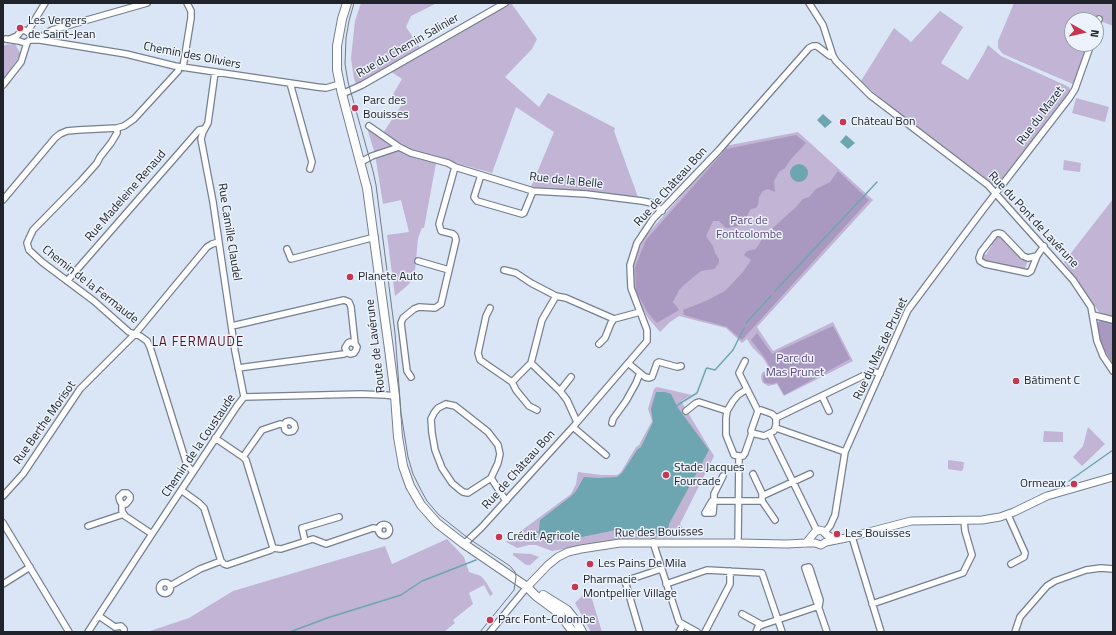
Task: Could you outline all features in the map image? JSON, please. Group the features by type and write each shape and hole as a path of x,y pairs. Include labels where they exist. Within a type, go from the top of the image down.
{"main road":[{"name":"Route de Lavérune","path":"347,3 342,19 336,52 340,84 367,188 375,237 395,396 400,454 410,486 421,505 437,523 464,544 527,587 536,596 559,613 573,632"},
{"name":"Route de Lavérune","path":"527,587 567,610 576,621 582,632"}],"street":[{"path":"3,85 21,62 24,53 25,38 45,3"},
{"path":"40,40 44,35 52,30 147,3"},
{"path":"3,200 60,134 67,131 117,128 124,126 134,119 181,67 191,18 191,11 187,3"},
{"name":"Rue du Chemin Salinier","path":"342,94 353,90 505,3"},
{"name":"Rue du Pont de Lavérune","path":"809,3 823,25 836,61 870,95 988,184 995,194 1074,280 1091,307 1097,341 1113,371"},
{"path":"5,40 25,38"},
{"name":"Chemin des Oliviers","path":"25,38 126,54 181,67 323,88 340,84"},
{"name":"Rue de Château Bon","path":"464,544 482,528 573,427 647,341 647,330 631,288 630,265 637,243 653,219 719,150 809,48 817,46 830,56 833,56"},
{"name":"Rue du Mazet","path":"995,194 1070,97 1075,89 1088,52"},
{"name":"Rue Camille Claudel","path":"214,72 208,123 204,129 201,139 213,202 238,368 244,397"},
{"path":"290,83 312,162 310,169"},
{"name":"Rue de la Belle","path":"370,126 399,147 411,153 448,163 455,167 533,191 586,194 642,201 652,203 662,211"},
{"name":"Chemin de la Fermaude","path":"117,128 111,143 97,163 33,230 28,239 28,247 31,253 94,301 123,328 147,341 187,465 193,472"},
{"name":"Rue Madeleine Renaud","path":"67,281 199,130 204,129"},
{"path":"361,162 372,156 399,147"},
{"path":"410,377 407,372 401,326 402,320 418,307 434,308 438,307 440,304 456,238 452,234 441,231 439,224 455,167"},
{"path":"481,175 474,196 477,201 522,214 524,213 533,191"},
{"name":"Rue du Mas de Prunet","path":"826,536 835,515 845,452 908,310 995,194"},
{"path":"1037,256 1028,258 1023,256 1002,234 998,233 995,234 981,252 979,258 980,261 985,264 1028,273 1044,246"},
{"path":"287,249 291,259 375,237"},
{"name":"Rue Berthe Morisot","path":"3,496 23,474 76,394 135,334 207,247 219,242"},
{"path":"418,261 449,270"},
{"path":"504,270 516,273 556,296 566,298 614,320 640,312"},
{"path":"512,382 531,363 542,320 556,296"},
{"path":"232,326 344,300 349,302 351,307 355,344 352,342 348,343 345,348 347,352 344,354 238,368"},
{"path":"490,308 486,316 478,357 480,360 512,382 516,390 529,406 537,410"},
{"path":"1093,315 1113,320"},
{"path":"599,344 605,338 614,320"},
{"path":"745,361 739,373 747,389 758,411 745,453 743,456 739,456 734,455 726,435 725,426 727,411 738,395 747,389"},
{"path":"628,363 645,377 652,377 657,363 659,362 677,367 681,366"},
{"path":"531,363 560,392 566,400 577,422"},
{"path":"776,418 873,371 880,374"},
{"path":"612,423 613,419 626,401 640,373"},
{"path":"560,392 571,376"},
{"name":"Chemin de la Coustaude","path":"88,632 236,406 244,397 361,394 395,396"},
{"path":"822,396 829,411"},
{"path":"686,410 696,402 699,402 727,411"},
{"path":"446,404 454,406 488,432 493,438 498,445 500,454 498,463 491,478 468,493 459,489 447,475 435,450 432,433 431,419 438,408 446,404"},
{"path":"758,411 765,411 776,418"},
{"path":"752,433 764,436 770,435 776,428 776,418"},
{"path":"243,457 262,430 280,424 284,425"},
{"path":"573,427 606,455"},
{"path":"776,428 845,452"},
{"path":"770,435 793,482 815,536 821,545 826,536"},
{"path":"215,438 246,460 273,548"},
{"path":"738,542 739,456"},
{"path":"753,474 762,499 775,520"},
{"path":"723,476 714,494 714,501 762,499 810,474"},
{"path":"815,536 821,530 826,536 836,540 911,521 989,519 1008,515 1047,496 1113,477"},
{"path":"491,478 506,501"},
{"path":"181,490 199,502 204,508 221,561 227,564 271,550 273,548 281,549 313,539 326,544 373,528 379,529"},
{"path":"122,504 124,514 152,534"},
{"path":"88,526 124,514"},
{"path":"1008,515 1025,552 1024,557 1011,564"},
{"path":"305,541 302,528 339,517"},
{"path":"872,604 963,572 972,555 965,531 964,520"},
{"path":"3,523 70,632"},
{"name":"Rue des Bouisses","path":"527,587 548,565 558,557 568,552 620,542 738,542 787,544 806,543 815,536"},
{"path":"852,537 881,632"},
{"path":"653,542 679,622 697,632"},
{"path":"170,586 196,571 221,561"},
{"path":"3,584 30,567"},
{"path":"819,606 820,600 810,569 809,567 805,568 827,632"},
{"path":"1016,632 1020,617 1048,586 1055,581 1086,570 1101,568 1113,569"},
{"path":"640,632 625,581 661,569"},
{"path":"666,584 707,570 763,574 782,632"},
{"path":"705,632 730,584 730,571"},
{"path":"490,632 527,587"},
{"path":"756,632 758,627 762,624 819,606"},
{"path":"742,614 762,624"},
{"path":"99,616 115,630 121,626 124,629 124,632"},
{"path":"679,632 682,625"}],"green space":[{"path":"361,3 437,3 411,16 406,27 421,49 357,86 354,79 351,58 355,21"},
{"path":"511,3 537,39 532,49 505,77 539,107 548,93 615,128 614,131 638,197 531,187 554,132 516,107 492,173 437,158 424,228 422,228 418,238 415,271 412,280 408,285 395,296 387,235 409,232 401,200 383,204 375,154 367,128 381,136 403,103 392,96 402,79 390,71"},
{"path":"1014,3 1113,3 1113,26 1104,22 1104,12 1064,12 1064,52 1086,52 1075,85 1003,54 998,48 998,41"},
{"path":"940,11 963,27 941,63 968,80 988,45 1001,56 1069,87 1071,92 999,183 992,184 922,133 861,81 894,28 911,42"},
{"path":"15,44 20,53 17,60 3,79 3,45"},
{"path":"1076,98 1109,107 1105,122 1072,113"},
{"name":"Parc de Fontcolombe","path":"798,132 873,200 757,327 773,351 833,322 853,361 784,396 777,384 768,386 762,382 762,373 769,368 763,358 752,347 747,339 742,343 726,328 679,316 670,322 660,332 648,318 633,291 632,267 643,239 725,146"},
{"path":"796,135 806,143 785,168 779,172 774,181 775,192 768,189 763,191 759,197 758,205 756,208 751,209 741,226 726,228 719,221 713,221 706,236 713,246 719,259 719,263 714,269 701,271 685,284 679,290 673,302 679,310 657,323 648,313 636,291 635,267 646,240 726,149"},
{"path":"1064,160 1081,163 1080,172 1063,170"},
{"path":"838,171 869,200 742,340 727,327 684,315 683,310 706,301 725,291 743,272 751,260 744,255 747,251 756,249 764,236 803,199 809,197 816,189 830,182"},
{"path":"1113,199 1113,317 1099,312 1064,262"},
{"path":"996,236 1002,238 1020,258 1031,262 1028,261 1025,268 1028,269 1027,270 985,261 982,259 984,252 986,255 992,245 991,242"},
{"path":"1102,319 1113,321 1113,364 1098,335 1097,323"},
{"name":"Parc du Mas Prunet","path":"833,326 850,359 784,395 777,382 773,384 764,383 763,376 771,369 765,358 751,340 757,333 772,354"},
{"path":"657,387 692,395 681,401 714,456 680,524 685,532 679,537 623,539 552,551 536,545 517,548 506,542 571,494 576,484 578,472 601,475 617,475 621,472 636,447 639,445 652,421 648,409 654,389"},
{"path":"1088,427 1105,444 1082,466 1073,457 1083,446"},
{"path":"1044,431 1063,432 1063,442 1043,442"},
{"path":"949,460 963,462 963,470 948,469"},
{"path":"447,539 464,557 469,572 481,576 493,594 490,596 484,585 469,593 473,604 453,620 455,623 444,632 150,631 189,618 233,591 385,546 392,564"},
{"path":"513,553 531,554 539,557 530,565 526,565 513,555"},
{"path":"590,592 602,632 591,632 575,603 585,593"}],"water":[{"path":"823,114 832,122 825,128 817,120"},
{"path":"846,135 855,143 848,149 840,142"},
{"path":"799,164 805,167 808,173 805,179 799,182 793,179 790,173 793,167"},
{"path":"656,392 671,394 678,408 709,450 669,524 667,535 621,529 547,544 539,536 540,520 570,497 576,491 584,477 617,477 622,473 637,450 641,447 653,422 651,409"}],"waterway":[{"path":"775,291 877,182"},
{"path":"746,323 771,296"},
{"path":"676,407 697,393 706,369 715,370 733,350 744,328"},
{"path":"1069,481 1113,450"},
{"path":"532,534 540,532"},
{"path":"290,632 327,618 401,595 422,581 476,560"}],"tram line":[{"path":"354,3 346,38 345,64 348,82 376,185 395,333 401,413 408,457 413,474 421,490 427,501 439,515 468,538 510,566 515,572 516,577 514,590 480,632"}],"place":[{"name":"Les Vergers de Saint-Jean","path":"20,28"},
{"name":"Parc des Bouisses","path":"355,108"},
{"name":"Château Bon","path":"843,122"},
{"name":"Planete Auto","path":"350,277"},
{"name":"Bâtiment C","path":"1016,381"},
{"name":"Stade Jacques Fourcade","path":"666,475"},
{"name":"Ormeaux","path":"1074,484"},
{"name":"Les Bouisses","path":"837,534"},
{"name":"Crédit Agricole","path":"499,537"},
{"name":"Les Pains De Mila","path":"590,564"},
{"name":"Pharmacie Montpellier Village","path":"575,587"},
{"name":"Parc Font-Colombe","path":"490,620"}],"district":[{"name":"LA FERMAUDE","path":"198,343"}]}
